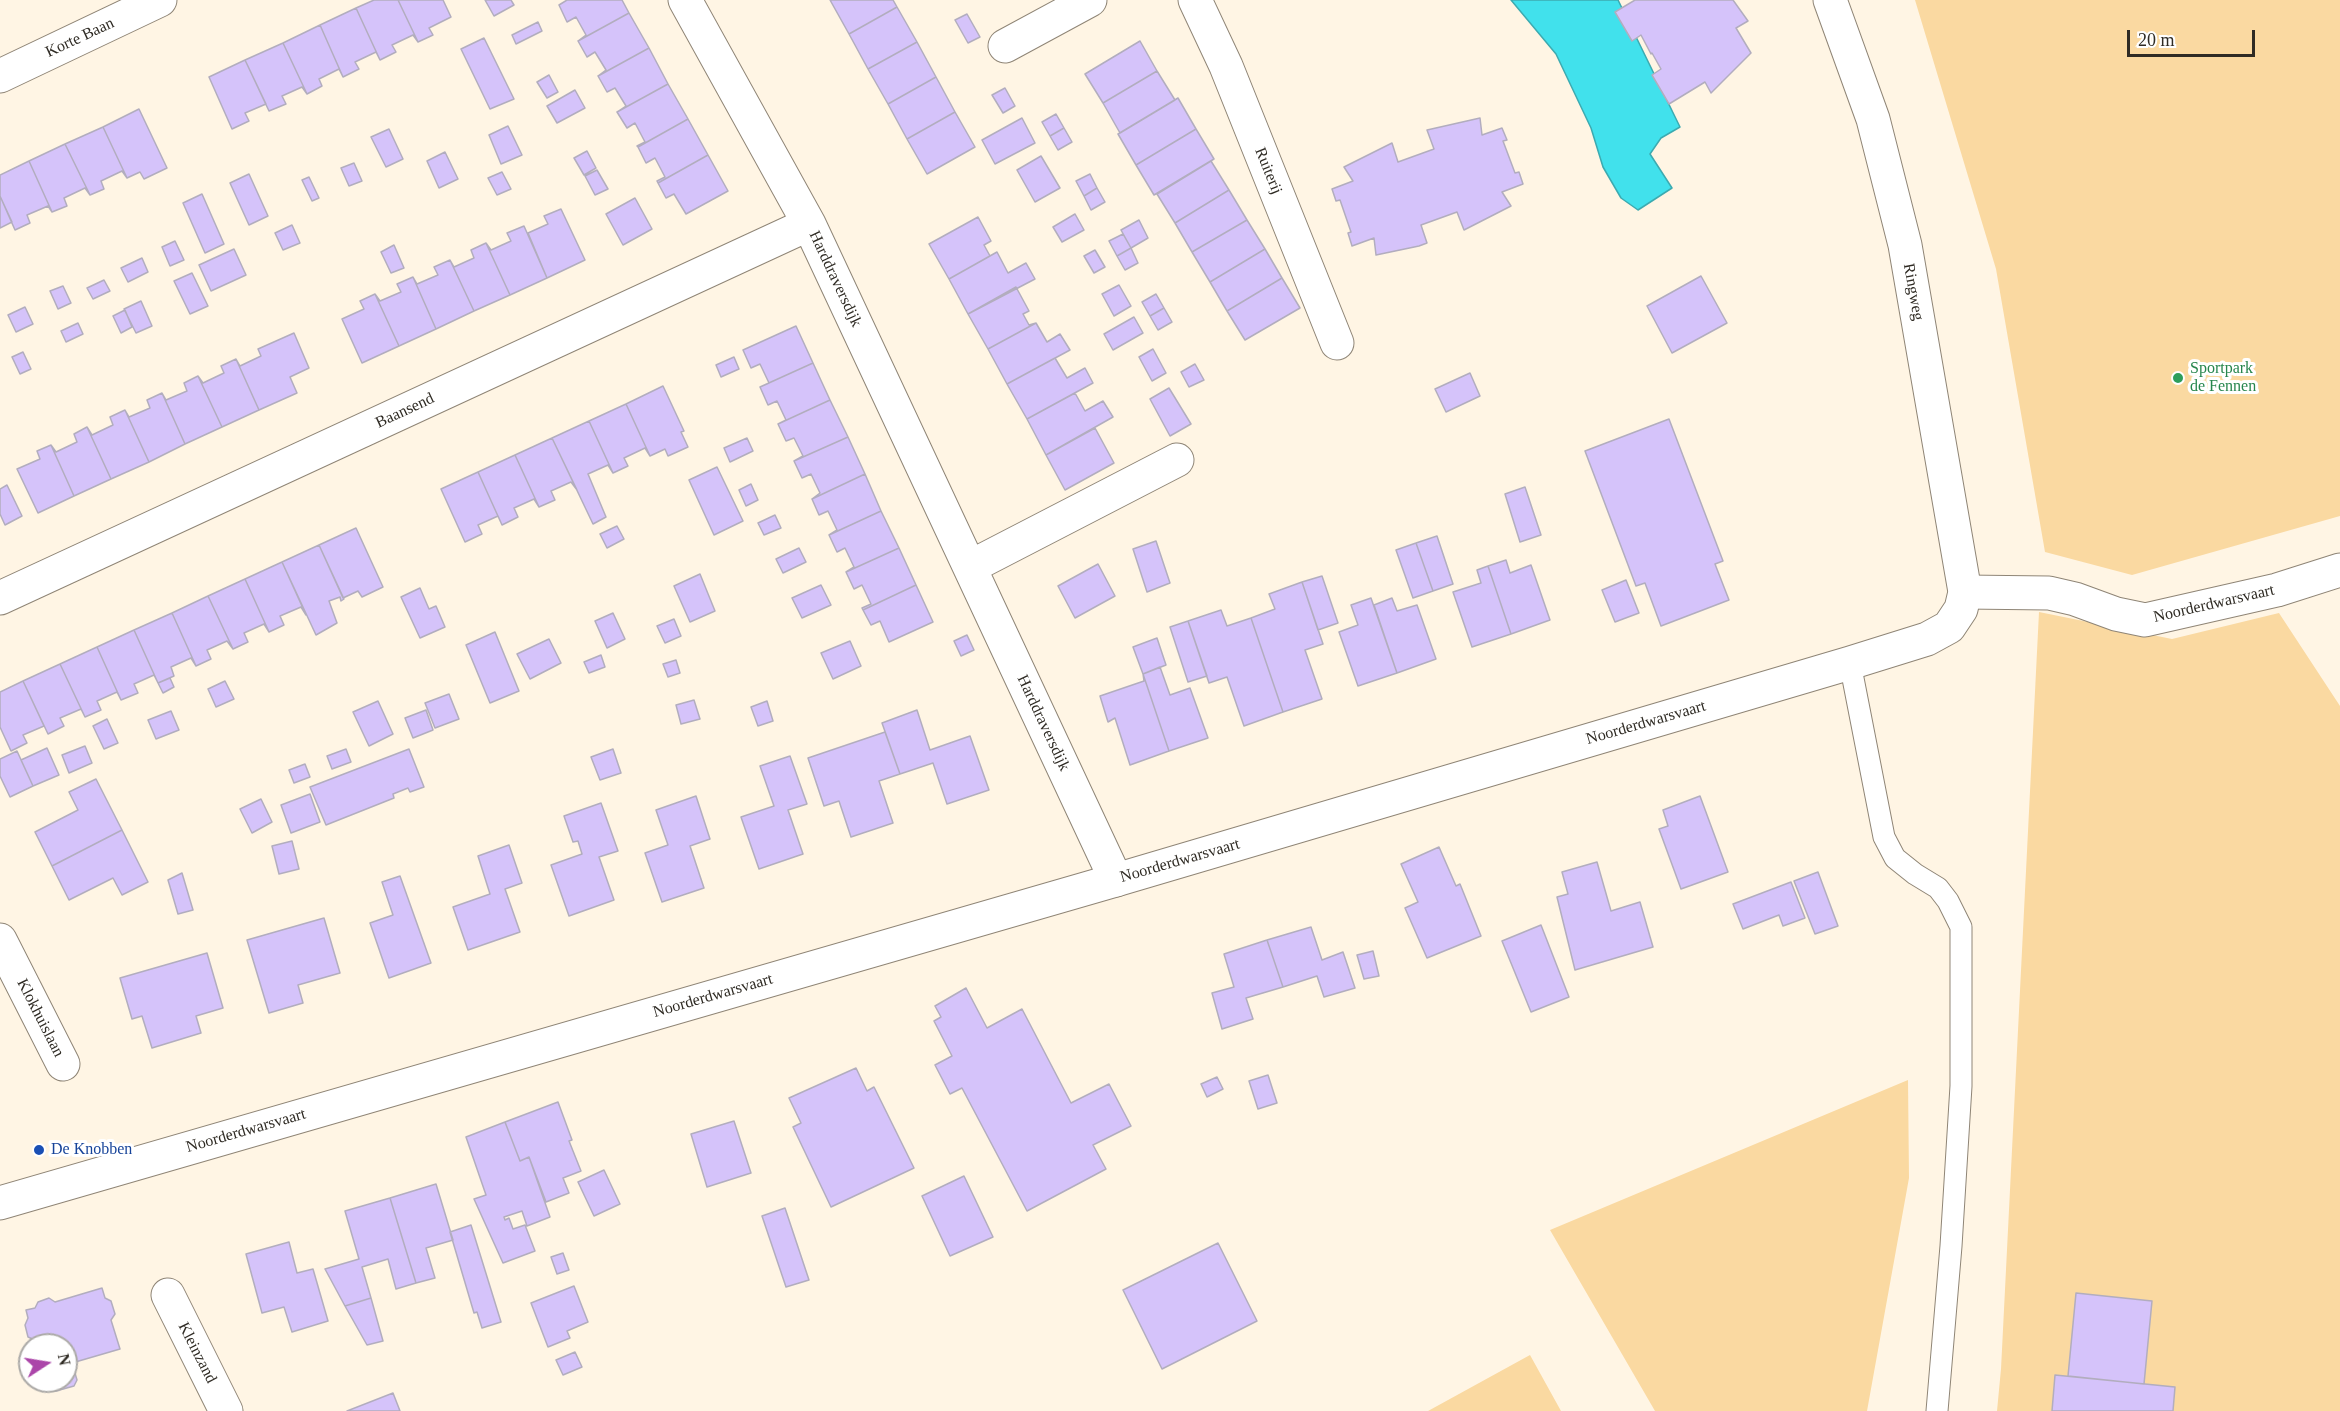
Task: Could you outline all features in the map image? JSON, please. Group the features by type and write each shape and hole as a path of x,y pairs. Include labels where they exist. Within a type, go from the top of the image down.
{"street":[{"name":"Korte Baan","path":"0,76 160,0"},
{"name":"Harddraversdijk","path":"685,0 809,224 1116,879"},
{"path":"1005,46 1090,0"},
{"name":"Ruiterij","path":"1195,0 1226,66 1337,344"},
{"name":"Ringweg","path":"1830,0 1873,119 1905,245 1965,592"},
{"name":"Baansend","path":"0,598 809,224"},
{"path":"970,567 1177,460"},
{"name":"Noorderdwarsvaart","path":"0,1203 1850,663 1927,639 1949,627 1961,609 1965,592 2049,593 2075,599 2116,614 2145,620 2277,590 2340,570"},
{"name":"Klokhuislaan","path":"0,940 63,1064"},
{"name":"Kleinzand","path":"168,1295 226,1411"}],"lane":[{"path":"1850,663 1884,837 1895,858 1938,888 1948,901 1961,927 1961,1086 1951,1246 1937,1411"}],"shaded area":[{"name":"Sportpark de Fennen","path":"1915,0 2340,0 2340,516 2132,575 2045,552 1996,269"},
{"path":"2039,612 2172,639 2279,613 2340,706 2340,1411 1997,1411"},
{"path":"1908,1080 1909,1178 1867,1411 1655,1411 1550,1230"},
{"path":"1530,1355 1561,1411 1428,1411"}],"water":[{"path":"1511,0 1618,0 1680,127 1661,138 1650,154 1672,188 1638,210 1621,198 1603,167 1591,128 1556,54"}],"building":[{"path":"374,0 398,0 418,42 413,35 392,45 396,52 380,60 356,8"},
{"path":"398,0 443,0 451,17 429,28 433,35 418,42"},
{"path":"485,0 511,0 514,5 494,16"},
{"path":"567,0 622,0 629,13 578,41 586,35 576,17 567,22 559,5"},
{"path":"830,0 893,0 897,7 849,34"},
{"path":"1635,0 1733,0 1748,21 1736,28 1751,53 1711,93 1705,82 1669,104 1652,75 1661,69 1652,53 1641,35 1632,41 1615,12"},
{"path":"897,7 917,42 868,69 849,34"},
{"path":"356,8 380,60 376,52 355,62 359,69 343,77 320,25"},
{"path":"629,13 649,48 598,76 606,70 595,52 587,57 578,41"},
{"path":"967,14 980,37 968,43 955,20"},
{"path":"538,22 542,31 516,44 512,35"},
{"path":"320,25 343,77 339,69 319,79 322,86 307,94 283,43"},
{"path":"484,38 514,99 490,109 461,49"},
{"path":"1140,41 1157,71 1103,103 1085,74"},
{"path":"917,42 936,77 888,104 868,69"},
{"path":"283,43 307,94 302,87 282,96 286,104 269,111 245,60"},
{"path":"649,48 668,84 617,112 626,106 615,88 607,92 598,76"},
{"path":"245,60 266,104 245,113 249,121 232,129 209,77"},
{"path":"1157,71 1175,100 1120,133 1103,103"},
{"path":"549,75 558,92 547,98 537,82"},
{"path":"936,77 955,112 907,139 888,104"},
{"path":"668,84 688,119 638,147 645,142 635,123 627,128 617,112"},
{"path":"1005,88 1015,106 1003,113 992,95"},
{"path":"575,90 585,108 557,123 547,106"},
{"path":"1178,98 1196,129 1136,165 1118,134"},
{"path":"139,109 167,168 144,179 140,172 127,178 103,127"},
{"path":"955,112 975,147 927,174 907,139"},
{"path":"1056,114 1064,128 1050,136 1042,122"},
{"path":"1022,118 1035,143 995,164 982,140"},
{"path":"1480,118 1482,135 1502,128 1507,140 1503,141 1515,173 1519,172 1523,184 1502,192 1511,206 1464,230 1457,212 1421,225 1427,243 1419,246 1376,255 1374,238 1352,246 1348,233 1351,232 1340,200 1336,201 1332,189 1353,181 1344,167 1392,143 1398,162 1434,149 1427,130"},
{"path":"688,119 708,155 658,183 657,181 665,177 655,158 646,163 638,147"},
{"path":"508,126 522,155 501,164 489,135"},
{"path":"103,127 127,178 122,171 101,181 104,189 90,195 65,144"},
{"path":"1064,128 1072,142 1058,150 1050,136"},
{"path":"389,129 403,159 386,167 371,137"},
{"path":"1196,129 1214,159 1154,195 1136,165"},
{"path":"65,144 90,195 85,188 64,198 67,206 52,212 29,161"},
{"path":"587,151 596,168 584,175 574,158"},
{"path":"445,152 458,179 439,188 427,161"},
{"path":"708,155 728,191 686,214 674,194 666,198 658,183"},
{"path":"1041,156 1060,188 1035,202 1017,170"},
{"path":"29,161 52,212 48,206 27,215 30,223 15,230 0,196 0,175"},
{"path":"1211,161 1229,190 1175,223 1157,194"},
{"path":"354,163 362,181 349,186 341,168"},
{"path":"597,170 608,189 595,195 585,176"},
{"path":"502,172 511,189 497,195 488,178"},
{"path":"249,174 268,216 249,225 230,183"},
{"path":"1090,174 1097,188 1084,196 1076,181"},
{"path":"309,177 319,198 312,201 302,180"},
{"path":"1097,188 1105,202 1091,210 1084,196"},
{"path":"1229,190 1247,220 1192,252 1175,223"},
{"path":"202,194 224,244 205,253 183,203"},
{"path":"0,196 12,222 0,228"},
{"path":"635,198 652,229 623,245 606,214"},
{"path":"561,209 585,260 547,278 528,233 548,224 544,216"},
{"path":"1075,214 1084,230 1062,242 1053,227"},
{"path":"978,217 991,241 984,245 990,256 949,279 929,244"},
{"path":"1139,220 1148,238 1131,248 1121,230"},
{"path":"1247,220 1265,249 1210,282 1192,252"},
{"path":"292,225 300,243 283,250 275,233"},
{"path":"524,226 547,278 510,295 486,243 491,250 511,241 507,233"},
{"path":"1123,234 1131,248 1117,256 1109,241"},
{"path":"175,241 184,260 170,266 162,247"},
{"path":"486,243 510,295 474,311 450,260 454,267 474,258 471,250"},
{"path":"394,245 404,268 391,273 381,252"},
{"path":"1131,248 1138,263 1125,270 1117,256"},
{"path":"234,249 246,275 211,291 199,265"},
{"path":"1265,249 1282,278 1227,311 1210,282"},
{"path":"1095,250 1105,267 1094,273 1084,256"},
{"path":"997,252 1008,273 1026,263 1035,279 968,314 949,279"},
{"path":"142,258 148,272 128,282 121,268"},
{"path":"450,260 474,311 436,329 413,277 417,284 438,275 434,267"},
{"path":"192,273 208,306 190,314 174,281"},
{"path":"1701,276 1727,323 1672,353 1647,306"},
{"path":"413,277 436,329 399,346 375,294 380,301 401,292 397,284"},
{"path":"1282,278 1300,308 1245,340 1227,311"},
{"path":"104,280 110,291 93,299 87,288"},
{"path":"1119,285 1131,306 1114,316 1102,294"},
{"path":"63,286 71,303 58,309 50,291"},
{"path":"1016,287 1029,311 1023,314 1029,325 1036,323 988,349 968,314"},
{"path":"375,294 399,346 362,363 342,319 364,309 360,301"},
{"path":"1156,294 1164,308 1150,316 1142,302"},
{"path":"141,301 152,326 136,333 124,309"},
{"path":"25,307 33,324 16,332 8,315"},
{"path":"1164,308 1172,322 1158,330 1150,316"},
{"path":"125,310 132,327 121,333 113,316"},
{"path":"1134,317 1143,333 1113,350 1104,334"},
{"path":"78,323 83,334 66,342 61,331"},
{"path":"1036,323 1047,342 1060,334 1070,350 1007,384 988,349"},
{"path":"796,326 813,363 769,383 760,364 751,368 743,350"},
{"path":"294,333 309,368 290,377 297,393 259,410 236,359 240,366 261,356 258,349"},
{"path":"1153,349 1166,373 1152,381 1139,357"},
{"path":"23,352 31,369 20,374 12,357"},
{"path":"734,357 739,369 721,377 716,365"},
{"path":"1055,358 1067,378 1085,368 1093,383 1027,419 1007,384"},
{"path":"236,359 259,410 222,427 198,376 203,383 224,373 221,366"},
{"path":"813,363 830,400 778,424 786,420 777,401 768,405 760,387"},
{"path":"1195,364 1204,380 1189,387 1181,372"},
{"path":"1470,373 1480,396 1446,412 1435,389"},
{"path":"198,376 222,427 185,444 162,393 166,400 187,391 184,383"},
{"path":"663,386 684,431 681,432 688,447 668,456 665,449 650,456 626,404"},
{"path":"1169,388 1191,424 1170,436 1150,399"},
{"path":"162,393 185,444 149,462 125,410 129,417 150,408 147,400"},
{"path":"1075,393 1085,411 1103,401 1113,417 1046,455 1027,419"},
{"path":"830,400 848,437 794,461 803,456 794,438 786,441 778,424"},
{"path":"626,404 650,456 645,448 624,458 628,466 613,473 589,421"},
{"path":"125,410 149,462 111,479 87,427 92,435 113,425 110,417"},
{"path":"1669,419 1723,561 1715,564 1729,600 1661,626 1645,583 1636,586 1585,451"},
{"path":"589,421 613,473 608,465 588,474 606,517 593,524 552,438"},
{"path":"87,427 111,479 74,496 51,445 56,452 77,442 74,434"},
{"path":"1095,428 1114,463 1065,490 1046,455"},
{"path":"848,437 865,474 812,499 820,493 811,474 802,478 794,461"},
{"path":"552,438 577,490 571,482 551,491 555,500 539,507 515,455"},
{"path":"747,438 753,451 730,462 724,448"},
{"path":"51,445 74,496 38,513 17,469 40,459 37,451"},
{"path":"515,455 539,507 534,499 514,508 518,517 502,525 478,472"},
{"path":"717,467 743,521 714,535 689,480"},
{"path":"478,472 498,516 478,525 482,534 465,542 441,489"},
{"path":"865,474 881,511 829,535 837,530 828,511 819,515 812,499"},
{"path":"751,484 758,500 746,506 739,490"},
{"path":"7,485 22,516 5,525 0,514 0,489"},
{"path":"1525,487 1541,535 1520,542 1505,494"},
{"path":"881,511 899,548 846,572 854,567 845,548 837,552 829,535"},
{"path":"775,515 781,528 764,535 758,523"},
{"path":"617,526 624,539 607,548 600,534"},
{"path":"356,528 383,587 362,597 358,591 343,598 319,545"},
{"path":"1437,536 1453,584 1433,591 1416,543"},
{"path":"1156,541 1170,583 1147,592 1133,549"},
{"path":"1416,543 1433,591 1413,598 1396,550"},
{"path":"319,545 344,599 341,601 340,597 329,601 337,623 316,635 282,562"},
{"path":"799,548 806,562 783,573 776,559"},
{"path":"899,548 916,585 863,610 862,608 871,604 862,585 854,589 846,572"},
{"path":"1506,560 1510,573 1531,565 1550,620 1511,634 1488,566"},
{"path":"282,562 306,615 301,607 280,616 284,625 269,632 245,579"},
{"path":"1098,564 1115,596 1075,618 1058,586"},
{"path":"1488,566 1511,634 1472,647 1453,592 1481,583 1477,570"},
{"path":"700,574 715,611 690,622 674,586"},
{"path":"1322,576 1338,623 1318,630 1302,582"},
{"path":"245,579 269,632 264,624 244,633 248,642 233,649 208,596"},
{"path":"1626,580 1639,613 1615,622 1602,590"},
{"path":"1302,582 1323,644 1305,650 1322,699 1283,712 1251,618 1275,609 1269,594"},
{"path":"821,585 831,605 802,618 792,598"},
{"path":"916,585 933,622 889,642 880,621 871,625 863,610"},
{"path":"420,588 429,609 436,606 445,627 420,638 401,597"},
{"path":"208,596 233,649 227,641 207,650 211,659 196,666 172,613"},
{"path":"1371,598 1397,673 1358,686 1339,632 1358,625 1351,605"},
{"path":"1392,598 1397,611 1417,605 1436,659 1397,673 1374,605"},
{"path":"1221,610 1227,626 1251,618 1283,712 1244,726 1227,677 1209,683 1188,621"},
{"path":"172,613 196,666 191,658 171,667 174,676 158,683 134,630"},
{"path":"613,613 625,639 607,648 595,621"},
{"path":"674,619 681,636 665,643 657,626"},
{"path":"1188,621 1207,676 1188,682 1170,627"},
{"path":"134,630 158,683 154,675 134,684 138,693 121,700 97,647"},
{"path":"495,632 519,691 490,703 466,645"},
{"path":"967,635 974,650 961,656 954,641"},
{"path":"1157,638 1166,665 1143,674 1133,647"},
{"path":"549,639 561,663 530,679 517,654"},
{"path":"850,641 861,666 833,679 821,653"},
{"path":"97,647 121,700 117,692 97,701 101,710 85,717 60,664"},
{"path":"601,655 605,667 589,673 584,662"},
{"path":"676,660 680,673 668,677 663,664"},
{"path":"60,664 85,717 81,709 60,718 64,726 48,734 23,681"},
{"path":"1160,667 1170,695 1190,688 1208,738 1169,751 1143,674"},
{"path":"1143,674 1169,751 1130,765 1115,718 1108,722 1100,696 1144,681"},
{"path":"170,678 174,687 163,693 158,683"},
{"path":"23,681 44,726 23,735 27,743 11,751 0,727 0,692"},
{"path":"225,681 234,699 216,707 208,689"},
{"path":"449,694 459,719 435,728 425,703"},
{"path":"694,700 700,719 681,724 676,705"},
{"path":"378,701 393,734 369,746 353,712"},
{"path":"767,701 773,721 758,726 751,707"},
{"path":"426,710 433,730 413,738 405,718"},
{"path":"917,710 930,750 970,736 989,790 947,804 933,763 900,774 882,723"},
{"path":"171,711 179,730 156,739 148,720"},
{"path":"107,719 118,743 104,749 93,726"},
{"path":"885,732 900,774 879,781 893,823 851,837 839,801 824,806 808,758"},
{"path":"85,746 92,763 69,773 62,755"},
{"path":"47,748 59,775 33,786 21,760"},
{"path":"346,749 351,762 332,769 327,756"},
{"path":"409,749 424,787 410,792 408,788 393,794 394,798 326,825 310,787"},
{"path":"613,749 621,773 600,780 591,757"},
{"path":"17,751 33,786 10,797 0,776 0,759"},
{"path":"790,756 807,804 788,810 803,854 759,869 741,817 774,806 760,766"},
{"path":"305,764 310,777 294,783 289,770"},
{"path":"96,779 122,830 52,866 35,832 78,810 69,792"},
{"path":"310,794 320,822 291,833 281,805"},
{"path":"696,796 710,839 690,846 704,888 662,902 645,853 668,845 656,810"},
{"path":"1700,796 1728,872 1681,889 1659,829 1668,826 1663,810"},
{"path":"261,799 272,822 252,833 240,809"},
{"path":"601,803 618,851 599,857 614,900 569,916 551,865 582,854 578,841 573,842 564,816"},
{"path":"122,830 148,882 122,895 113,878 69,900 52,866"},
{"path":"292,841 299,869 279,874 272,846"},
{"path":"509,845 522,883 505,889 520,932 468,950 453,907 490,894 478,856"},
{"path":"1439,847 1456,886 1460,884 1481,936 1427,958 1405,908 1418,902 1401,864"},
{"path":"1597,862 1611,911 1640,902 1653,947 1575,970 1557,897 1568,894 1562,872"},
{"path":"1818,872 1838,926 1815,934 1794,881"},
{"path":"182,873 193,910 178,914 168,880"},
{"path":"400,876 431,963 389,978 370,923 393,915 382,882"},
{"path":"1791,882 1805,918 1783,926 1779,915 1743,929 1733,904"},
{"path":"324,918 340,973 298,985 303,1003 269,1013 247,940"},
{"path":"1541,925 1569,997 1531,1012 1502,941"},
{"path":"1311,927 1322,960 1343,952 1355,988 1324,997 1317,976 1283,987 1267,940"},
{"path":"1267,940 1283,987 1246,998 1253,1019 1222,1029 1212,993 1234,987 1224,954"},
{"path":"1373,951 1379,976 1364,979 1357,955"},
{"path":"207,953 223,1008 196,1016 201,1033 152,1048 142,1016 132,1019 120,978"},
{"path":"966,988 987,1028 1022,1009 1071,1103 1109,1084 1131,1126 1093,1145 1106,1169 1027,1211 962,1088 950,1094 935,1065 952,1056 934,1021 941,1017 935,1006"},
{"path":"856,1068 867,1091 874,1087 914,1168 831,1207 793,1127 801,1123 789,1098"},
{"path":"1268,1075 1277,1103 1258,1109 1249,1081"},
{"path":"1217,1077 1223,1089 1207,1097 1201,1084"},
{"path":"558,1102 572,1140 569,1141 581,1171 563,1178 569,1193 546,1202 529,1157 520,1161 505,1122"},
{"path":"734,1121 751,1173 707,1187 691,1134"},
{"path":"505,1122 520,1161 529,1157 550,1217 527,1226 522,1211 504,1217 505,1220 509,1218 513,1229 525,1225 535,1251 503,1263 474,1199 486,1195 466,1137"},
{"path":"604,1170 620,1204 594,1216 578,1182"},
{"path":"964,1176 993,1237 950,1256 922,1196"},
{"path":"436,1184 453,1240 426,1248 435,1278 416,1283 390,1198"},
{"path":"390,1198 416,1283 396,1289 388,1259 362,1267 371,1298 345,1306 325,1269 359,1259 345,1211"},
{"path":"785,1208 809,1280 786,1287 762,1216"},
{"path":"471,1225 501,1322 482,1328 477,1312 474,1313 450,1232"},
{"path":"289,1242 297,1273 313,1269 328,1321 292,1332 284,1307 262,1313 246,1254"},
{"path":"1218,1243 1257,1321 1162,1369 1123,1290"},
{"path":"563,1253 569,1270 557,1274 551,1257"},
{"path":"574,1286 588,1322 567,1331 570,1338 548,1347 531,1303"},
{"path":"102,1288 105,1298 111,1301 115,1314 111,1320 120,1349 78,1361 78,1333 27,1333 26,1310 35,1308 38,1302 49,1298 55,1302"},
{"path":"2076,1293 2152,1301 2144,1384 2068,1376"},
{"path":"371,1298 383,1341 367,1345 345,1306"},
{"path":"575,1352 582,1367 563,1375 556,1360"},
{"path":"2055,1375 2175,1387 2173,1411 2052,1411"},
{"path":"393,1393 400,1411 347,1411"}],"place":[{"name":"Sportpark de Fennen","path":"2178,378"},
{"name":"De Knobben","path":"39,1150"}]}
